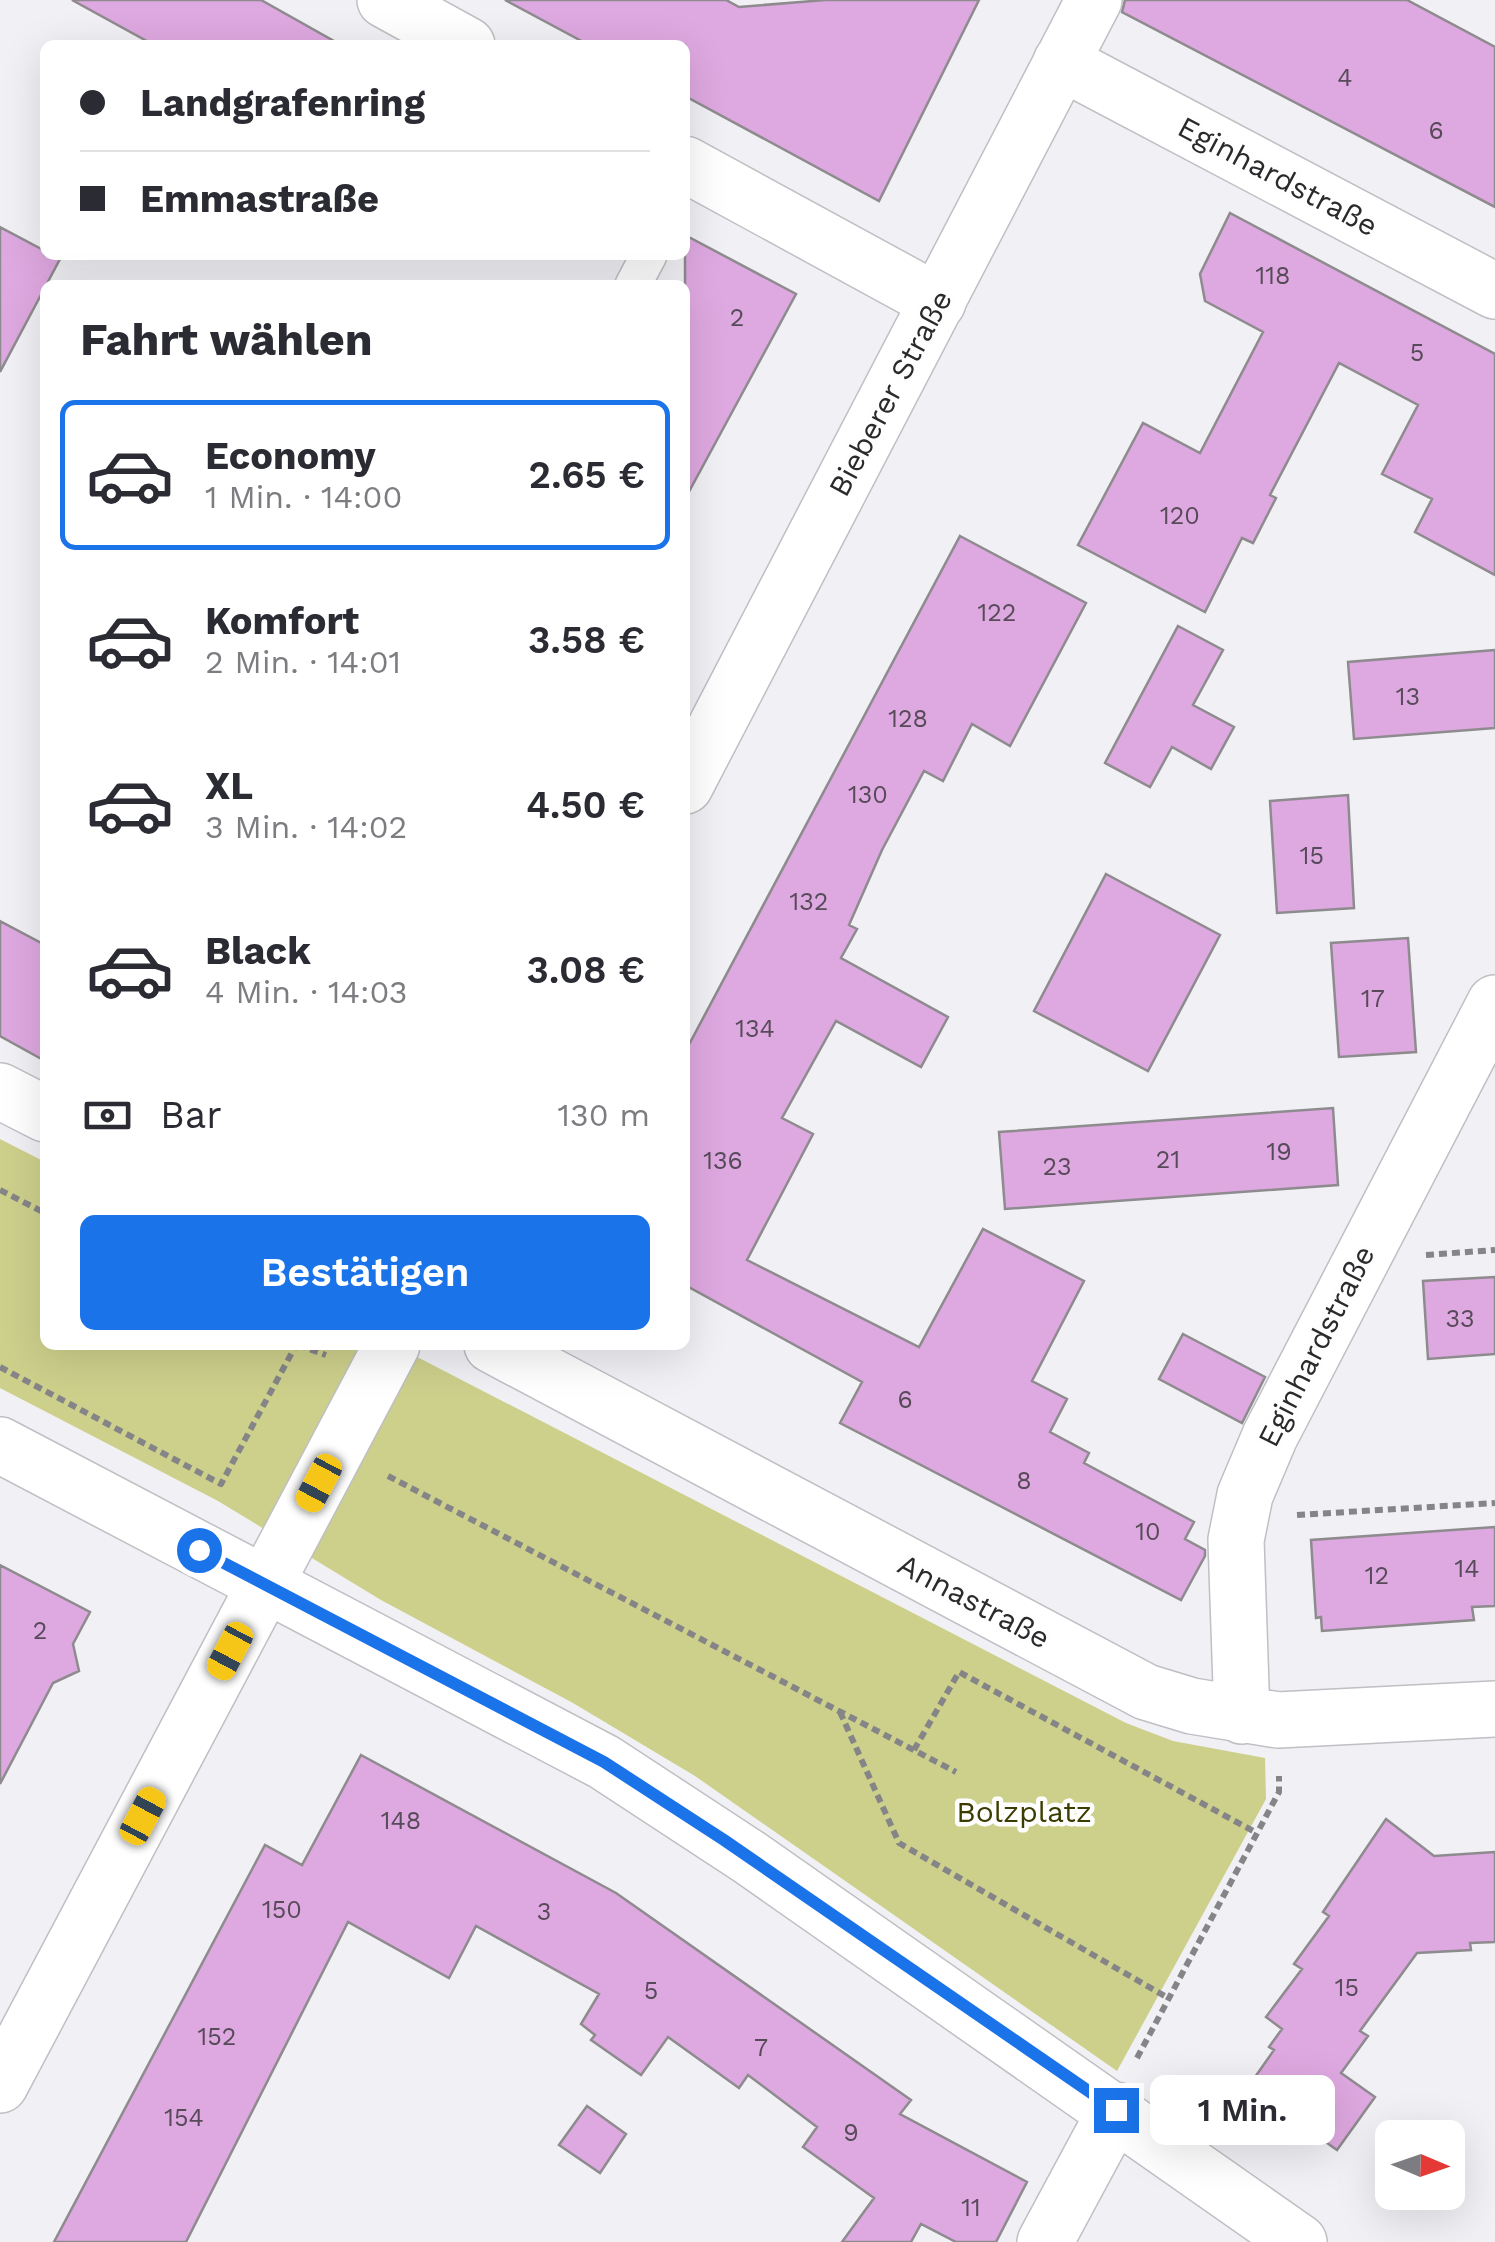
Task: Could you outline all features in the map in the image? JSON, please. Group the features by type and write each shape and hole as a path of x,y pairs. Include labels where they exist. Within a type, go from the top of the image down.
{"street":[{"path":"385,0 458,40"},
{"name":"Bieberer Straße","path":"690,776 1094,0"},
{"name":"Eginhardstraße","path":"1061,62 1495,291"},
{"path":"690,175 938,302"},
{"name":"Eginhardstraße","path":"1260,1718 1235,1570 1239,1519 1270,1436 1495,1003"},
{"path":"0,1091 40,1111"},
{"path":"0,2085 389,1350"},
{"name":"Annastraße","path":"501,1350 1146,1692 1260,1718 1495,1710"},
{"path":"0,1445 506,1707 618,1770 1116,2110 1300,2242"},
{"path":"1045,2242 1116,2110"}],"path":[{"path":"0,1190 40,1210"},
{"path":"0,1367 221,1484 293,1350"},
{"path":"383,1473 956,1772"},
{"path":"1239,1519 1495,1503"},
{"path":"914,1750 958,1672 1257,1833"},
{"path":"840,1711 899,1842 1168,1998"},
{"path":"1116,2110 1140,2048 1279,1792 1260,1718"}],"green space":[{"name":"Bolzplatz","path":"0,1139 40,1159 40,1350 404,1350 1126,1723 1173,1741 1265,1758 1266,1799 1117,2071 695,1776 573,1703 381,1600 218,1501 0,1388"}],"building":[{"path":"72,0 261,0 332,40 145,40"},
{"path":"505,0 726,0 739,7 825,0 979,0 879,201 690,99 690,40 580,40"},
{"path":"1125,0 1407,0 1495,47 1495,207 1122,12"},
{"path":"1230,213 1495,354 1495,575 1415,532 1432,499 1382,474 1418,405 1339,363 1270,495 1276,498 1253,543 1242,538 1205,612 1078,545 1143,423 1200,453 1263,332 1205,301 1200,274"},
{"path":"0,227 40,248 40,260 59,260 49,280 40,280 40,297 0,372"},
{"path":"690,238 796,294 690,490 690,280 685,280"},
{"path":"960,536 1086,603 1010,746 972,724 943,781 924,771 882,850 849,925 857,929 841,958 948,1017 921,1067 836,1021 782,1118 813,1134 747,1260 919,1347 983,1229 1084,1281 1032,1381 1067,1399 1050,1432 1089,1453 1084,1463 1194,1522 1185,1539 1205,1550 1205,1556 1181,1600 840,1423 862,1382 690,1288 690,1043"},
{"path":"1178,626 1223,650 1193,705 1234,727 1211,769 1172,747 1150,787 1105,763"},
{"path":"1495,650 1495,728 1354,739 1348,662"},
{"path":"1348,795 1354,908 1277,913 1270,801"},
{"path":"1106,874 1220,935 1148,1071 1034,1011"},
{"path":"0,921 40,942 40,1058 0,1036"},
{"path":"1408,938 1416,1052 1339,1057 1331,943"},
{"path":"1333,1108 1338,1185 1005,1209 999,1132"},
{"path":"1495,1277 1495,1354 1428,1359 1423,1281"},
{"path":"1183,1334 1265,1377 1242,1423 1159,1379"},
{"path":"1495,1527 1495,1606 1472,1607 1474,1620 1322,1631 1321,1617 1316,1618 1311,1540"},
{"path":"0,1565 90,1612 73,1644 79,1671 53,1683 0,1784"},
{"path":"361,1755 616,1893 911,2100 900,2114 1027,2182 996,2242 956,2242 921,2224 911,2242 842,2242 874,2198 803,2147 817,2127 748,2075 739,2088 668,2037 641,2075 591,2040 595,2035 581,2024 599,1994 476,1926 449,1978 348,1922 186,2242 54,2242 265,1845 302,1865"},
{"path":"1386,1819 1434,1856 1495,1852 1495,1942 1470,1943 1471,1950 1417,1953 1360,2031 1368,2036 1341,2073 1375,2097 1337,2150 1248,2087 1274,2050 1269,2047 1282,2029 1266,2017 1302,1969 1294,1964 1329,1916 1323,1912"},
{"path":"587,2106 626,2134 600,2173 559,2145"}],"route":[{"path":"199,1550 506,1707 604,1762 1116,2110"}]}
